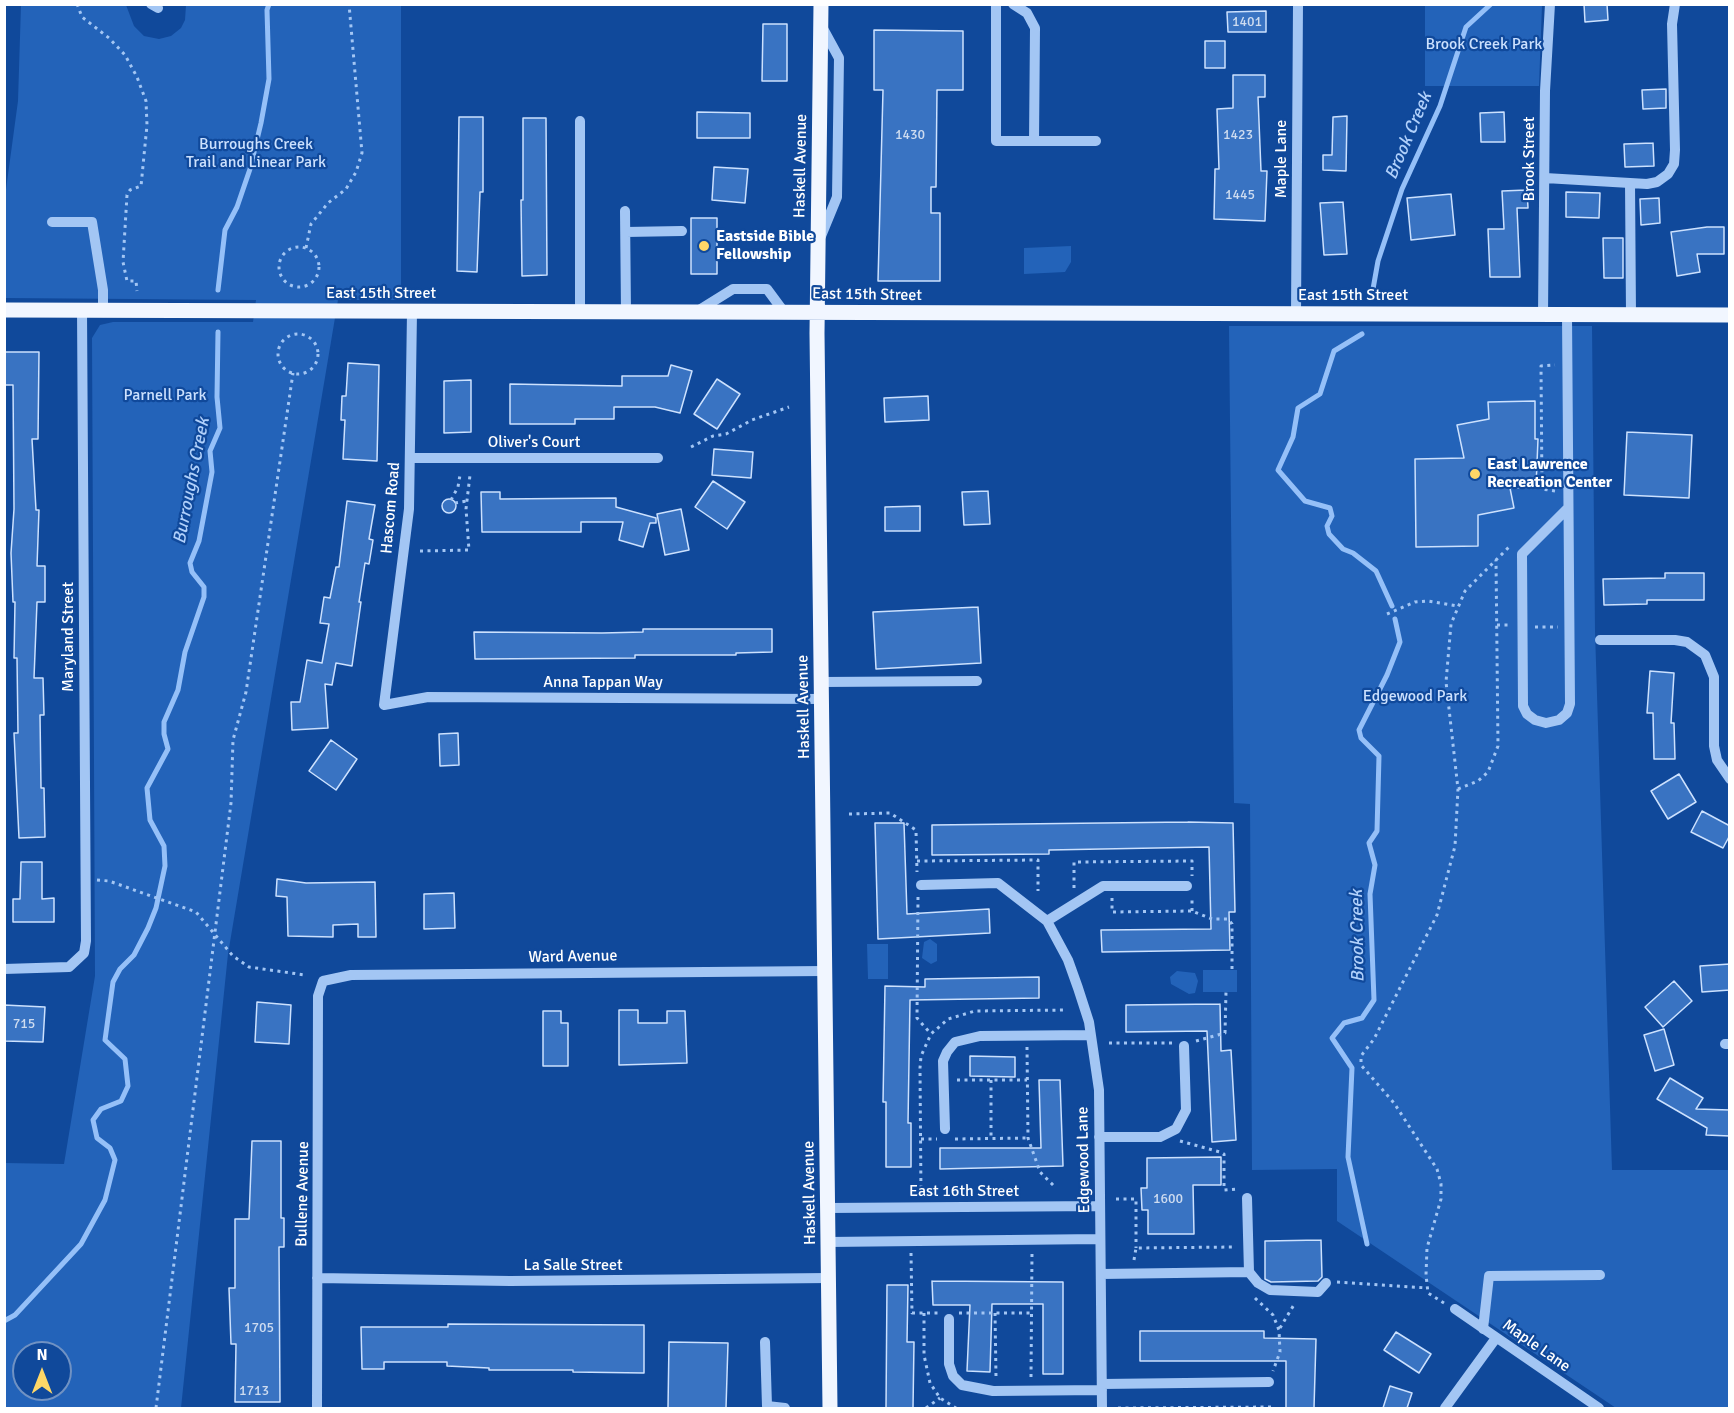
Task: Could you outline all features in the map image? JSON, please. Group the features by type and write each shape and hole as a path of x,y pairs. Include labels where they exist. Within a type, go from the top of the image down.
{"main road":[{"name":"Haskell Avenue","path":"820,4 818,313 830,1408"},
{"name":"East 15th Street","path":"4,310 1730,315"}],"street":[{"path":"996,4 996,141 1096,141"},
{"path":"1013,4 1027,13 1035,28 1034,141"},
{"name":"Maple Lane","path":"1296,314 1298,4"},
{"name":"Brook Street","path":"1543,315 1545,91 1550,4"},
{"path":"1545,178 1630,183 1657,182 1668,174 1674,164 1672,24 1675,4"},
{"path":"580,121 580,312"},
{"path":"1630,183 1631,315"},
{"path":"625,211 626,312"},
{"path":"52,222 92,222 103,290 103,310"},
{"path":"626,232 682,231"},
{"path":"696,312 733,289 766,289 784,312"},
{"name":"Maryland Street","path":"4,969 69,967 84,953 86,940 82,310"},
{"name":"Hascom Road","path":"384,705 409,509 412,312"},
{"path":"1567,315 1570,704 1567,712 1559,720 1546,723 1535,720 1527,714 1523,706 1522,554 1568,508"},
{"name":"Oliver's Court","path":"411,458 657,458"},
{"path":"1600,639 1675,640 1687,642 1705,655 1714,677 1714,746 1721,767 1730,778"},
{"path":"822,682 977,681"},
{"name":"Anna Tappan Way","path":"384,705 428,697 822,699"},
{"path":"920,890 998,883 1047,921 1090,892 1103,886 1190,886"},
{"name":"Edgewood Lane","path":"1047,921 1068,960 1091,1035 1099,1090 1102,1408"},
{"name":"Ward Avenue","path":"323,981 351,975 825,971"},
{"name":"Bullene Avenue","path":"317,1408 318,996 323,981"},
{"path":"945,1130 944,1062 947,1052 955,1042 974,1036 1091,1035"},
{"path":"1099,1137 1160,1137 1176,1129 1183,1120 1186,1110 1179,1045"},
{"path":"1247,1198 1249,1272 1258,1283 1270,1290 1303,1292 1318,1292 1326,1283"},
{"name":"East 16th Street","path":"828,1208 1100,1206"},
{"path":"828,1242 1100,1239"},
{"path":"1101,1274 1249,1272"},
{"path":"1483,1329 1489,1276 1600,1275"},
{"name":"La Salle Street","path":"317,1278 510,1281 829,1278"},
{"name":"Maple Lane","path":"1455,1309 1599,1408"},
{"path":"949,1319 949,1364 953,1376 962,1385 978,1390 1031,1391 1271,1381"},
{"path":"1445,1408 1496,1338"},
{"path":"765,1342 767,1406 785,1408"}],"path":[{"path":"77,4 82,17 109,38 124,55 137,77 146,101 147,125 141,186 130,190 127,195 123,262 127,281 136,281 136,291"},
{"path":"306,249 311,224 323,209 346,189 356,172 362,153 349,4"},
{"path":"292,249 306,249 318,261 318,274 306,286 291,286 281,276 279,270 282,257 292,249"},
{"path":"304,335 316,345 317,358 305,372 293,373 279,360 279,348 287,338 304,335"},
{"path":"1555,356 1555,366 1541,366 1542,489 1555,489 1555,500"},
{"path":"156,1408 231,802 233,740 246,692 293,373"},
{"path":"691,447 713,436 726,434 752,420 789,407"},
{"path":"460,475 453,502 467,501"},
{"path":"420,551 469,550 467,501 470,475"},
{"path":"1455,1309 1428,1293 1427,1248 1441,1199 1441,1184 1437,1168 1394,1103 1361,1065 1361,1056 1374,1039 1437,915 1455,846 1458,789 1446,682 1446,658 1451,624 1465,591 1513,543"},
{"path":"1458,789 1478,781 1488,772 1498,746 1496,560"},
{"path":"1387,614 1415,602 1428,601 1457,606"},
{"path":"1497,625 1569,627"},
{"path":"849,814 890,813 899,816 916,830 917,872"},
{"path":"917,861 1038,860 1038,891"},
{"path":"1074,890 1074,862 1192,861 1190,886 1192,911"},
{"path":"85,880 109,881 196,912 233,956 249,967 305,975"},
{"path":"1112,886 1112,912 1192,911 1212,919 1228,919 1232,924 1232,970"},
{"path":"920,890 917,1018 931,1034"},
{"path":"920,1208 921,1056 931,1034 948,1019 975,1011 1067,1011"},
{"path":"1027,1036 1028,1138 1040,1172 1055,1187"},
{"path":"1109,1043 1179,1045"},
{"path":"944,1080 1027,1080"},
{"path":"991,1080 991,1138"},
{"path":"921,1139 1028,1138"},
{"path":"1178,1141 1224,1154 1224,1190 1240,1189 1240,1193 1247,1193 1247,1198"},
{"path":"1116,1199 1136,1199 1137,1248 1134,1252 1134,1274"},
{"path":"1031,1391 1032,1240"},
{"path":"914,1241 911,1253 912,1313 1032,1313"},
{"path":"1137,1248 1248,1247"},
{"path":"1249,1272 1252,1293 1273,1315 1279,1330 1280,1352 1272,1371 1271,1381"},
{"path":"1326,1283 1350,1282 1428,1288"},
{"path":"1279,1330 1303,1292"},
{"path":"924,1313 926,1368 930,1383 940,1398 956,1408"},
{"path":"995,1313 997,1391"},
{"path":"926,1408 940,1398"},
{"path":"1118,1408 1273,1408 1273,1398"}],"green space":[{"name":"Burroughs Creek Trail and Linear Park","path":"21,5 126,5 134,26 144,36 159,39 171,36 181,28 185,20 186,5 401,5 401,300 338,300 228,954 181,1408 5,1408 5,1163 64,1164 95,976 92,338 100,325 113,322 253,322 256,300 5,298 4,204 18,101"},
{"name":"Brook Creek Park","path":"1425,5 1542,5 1539,86 1425,86"},
{"path":"1071,246 1071,262 1065,272 1024,274 1024,248"},
{"name":"Edgewood Park","path":"1229,326 1592,326 1595,631 1612,1170 1729,1170 1729,1408 1616,1408 1337,1221 1337,1169 1252,1170 1250,804 1234,803"},
{"path":"930,939 937,944 937,961 931,964 922,958 924,942"},
{"path":"867,944 888,944 888,979 868,979"},
{"path":"1203,970 1237,970 1237,992 1203,992"},
{"path":"1177,971 1195,973 1198,981 1195,993 1189,994 1171,984 1170,977"}],"building":[{"path":"1584,4 1607,4 1608,20 1585,22"},
{"path":"1266,11 1266,32 1228,32 1227,12"},
{"path":"763,24 787,24 787,81 762,81"},
{"path":"874,30 963,31 963,90 937,90 936,187 931,187 931,213 940,213 940,281 878,281 883,90 874,90"},
{"path":"1205,41 1225,41 1225,68 1205,68"},
{"path":"1233,75 1265,75 1265,97 1258,97 1261,171 1267,171 1265,221 1214,219 1215,169 1219,169 1217,109 1233,108"},
{"path":"1666,89 1666,108 1643,109 1642,90"},
{"path":"697,112 750,113 750,138 697,138"},
{"path":"1504,112 1505,142 1481,142 1480,113"},
{"path":"1347,116 1346,171 1323,170 1323,155 1332,155 1333,117"},
{"path":"459,117 483,117 483,192 480,192 477,272 457,271"},
{"path":"523,118 546,118 547,275 522,276"},
{"path":"1653,143 1654,166 1625,167 1624,144"},
{"path":"714,167 748,169 745,203 712,200"},
{"path":"1527,190 1528,208 1517,208 1520,277 1490,277 1488,229 1504,229 1502,191"},
{"path":"1566,192 1600,193 1599,218 1566,217"},
{"path":"1451,194 1455,235 1411,240 1407,198"},
{"path":"1659,198 1660,223 1641,225 1640,199"},
{"path":"1343,202 1347,254 1324,255 1320,203"},
{"name":"Eastside Bible Fellowship","path":"691,218 717,218 717,274 691,274"},
{"path":"1724,227 1724,254 1697,254 1700,272 1677,276 1671,232"},
{"path":"1603,238 1623,238 1623,278 1604,278"},
{"path":"4,352 39,352 38,439 32,439 36,510 39,510 37,566 45,566 45,602 37,602 34,678 43,678 44,715 40,715 41,788 44,788 45,837 19,838 14,733 18,733 17,658 14,658 15,602 13,602 11,553 14,509 13,385 4,385"},
{"path":"348,363 379,365 377,461 343,459 345,420 341,420 342,396 346,396"},
{"path":"671,365 692,371 680,413 655,407 614,407 614,419 575,419 575,424 510,424 510,384 622,386 622,376 668,376"},
{"path":"717,379 740,394 717,429 694,414"},
{"path":"471,380 471,432 444,433 444,381"},
{"path":"928,396 929,420 885,422 884,398"},
{"name":"East Lawrence Recreation Center","path":"1535,401 1535,439 1538,439 1536,487 1510,488 1514,508 1478,515 1478,546 1416,547 1415,459 1464,458 1457,425 1489,419 1488,402"},
{"path":"1627,432 1692,435 1689,498 1624,495"},
{"path":"714,449 753,452 751,478 712,475"},
{"path":"713,481 745,502 727,529 695,507"},
{"path":"988,491 990,524 964,525 962,492"},
{"path":"481,492 500,492 500,499 616,498 616,507 656,518 656,523 650,523 643,547 619,540 623,522 581,522 581,532 482,532"},
{"path":"449,499 454,501 456,506 454,511 449,513 444,511 442,506 444,501"},
{"path":"347,501 375,505 369,539 373,540 369,564 365,563 352,666 336,663 332,685 325,684 328,728 292,730 291,702 300,702 307,660 322,663 329,624 320,623 324,597 330,598 336,567 339,567"},
{"path":"920,506 920,531 885,531 885,507"},
{"path":"681,509 689,550 665,555 657,514"},
{"path":"1665,573 1704,573 1704,600 1647,600 1647,604 1604,605 1603,579 1665,578"},
{"path":"978,607 981,663 876,669 873,612"},
{"path":"643,629 772,629 772,652 736,653 736,655 635,655 635,658 475,659 474,632 602,633 643,632"},
{"path":"1650,671 1674,673 1671,723 1674,723 1675,759 1654,759 1653,713 1647,713"},
{"path":"458,733 459,765 440,766 439,734"},
{"path":"331,740 357,759 336,790 309,771"},
{"path":"1679,774 1696,802 1668,819 1651,791"},
{"path":"1702,811 1730,826 1730,835 1723,848 1691,832"},
{"path":"875,823 904,823 907,914 989,909 990,933 878,939"},
{"path":"1233,823 1235,912 1229,912 1230,950 1102,952 1101,930 1211,929 1209,847 1049,850 1049,854 932,855 932,825"},
{"path":"21,862 42,862 42,899 54,898 54,922 13,922 13,899 20,899"},
{"path":"277,879 306,883 375,882 376,937 358,937 358,924 333,925 333,937 288,936 287,897 276,896"},
{"path":"454,893 455,928 424,929 424,894"},
{"path":"1730,964 1730,990 1702,992 1700,966"},
{"path":"1039,977 1039,998 910,1000 908,1123 911,1123 911,1167 886,1167 886,1102 883,1102 885,986 925,987 925,979"},
{"path":"1674,981 1692,1001 1663,1027 1645,1007"},
{"path":"257,1002 291,1005 289,1044 255,1042"},
{"path":"1220,1004 1221,1051 1231,1050 1236,1140 1212,1142 1207,1031 1126,1032 1126,1005"},
{"path":"4,1005 45,1007 43,1042 4,1041"},
{"path":"619,1010 638,1010 638,1023 667,1023 667,1011 685,1011 687,1063 619,1065"},
{"path":"543,1011 561,1011 561,1023 568,1023 568,1066 543,1066"},
{"path":"1664,1029 1674,1065 1655,1071 1644,1035"},
{"path":"970,1056 1015,1057 1015,1077 970,1076"},
{"path":"1670,1078 1703,1098 1696,1109 1730,1110 1730,1136 1706,1135 1707,1128 1657,1099"},
{"path":"1039,1080 1060,1080 1063,1166 940,1169 940,1148 1041,1148"},
{"path":"252,1141 281,1141 281,1218 284,1218 284,1247 279,1247 280,1402 235,1402 236,1344 231,1344 229,1288 235,1288 235,1219 249,1219"},
{"path":"1221,1157 1221,1185 1193,1185 1194,1234 1148,1234 1148,1210 1142,1210 1141,1188 1147,1188 1147,1158"},
{"path":"1321,1240 1322,1277 1318,1281 1271,1282 1265,1279 1265,1241"},
{"path":"932,1281 1063,1282 1063,1374 1043,1374 1043,1304 992,1304 990,1372 967,1371 970,1305 933,1305"},
{"path":"887,1285 908,1285 907,1342 914,1342 913,1408 886,1408"},
{"path":"448,1324 644,1325 644,1373 489,1370 489,1368 447,1366 447,1362 384,1362 384,1369 362,1369 361,1327 448,1327"},
{"path":"1140,1331 1264,1331 1264,1338 1316,1339 1314,1408 1286,1408 1286,1361 1140,1361"},
{"path":"1396,1332 1431,1354 1419,1373 1384,1350"},
{"path":"669,1342 728,1343 726,1408 668,1408"},
{"path":"1390,1386 1412,1393 1407,1408 1383,1408"}],"waterway":[{"name":"Burroughs Creek","path":"218,290 225,230 237,207 250,169 269,79 267,10 269,4"},
{"name":"Brook Creek","path":"1373,289 1378,261 1402,189 1440,106 1466,27 1491,4"},
{"name":"Burroughs Creek","path":"4,1321 15,1315 81,1244 105,1200 115,1160 110,1148 97,1138 93,1120 101,1109 121,1101 128,1086 125,1059 105,1040 113,982 120,969 134,955 148,928 156,908 165,866 164,846 150,820 147,788 168,749 164,722 178,690 185,652 204,597 204,587 192,572 190,563 199,541 212,472 210,451 220,428 217,397 218,332"},
{"name":"Brook Creek","path":"1362,334 1334,351 1320,394 1298,408 1293,437 1278,470 1305,501 1330,508 1332,516 1327,526 1329,534 1343,549 1353,553 1376,571 1392,606"},
{"name":"Brook Creek","path":"1367,1244 1348,1157 1352,1068 1332,1038 1344,1023 1362,1018 1374,1000 1370,894 1375,865 1369,843 1377,831 1379,756 1361,738 1359,730 1387,675 1400,642 1395,619"}],"place":[{"name":"Eastside Bible Fellowship","path":"704,246"},
{"name":"East Lawrence Recreation Center","path":"1475,474"}],"park label":[{"name":"Parnell Park","path":"165,396"}]}
